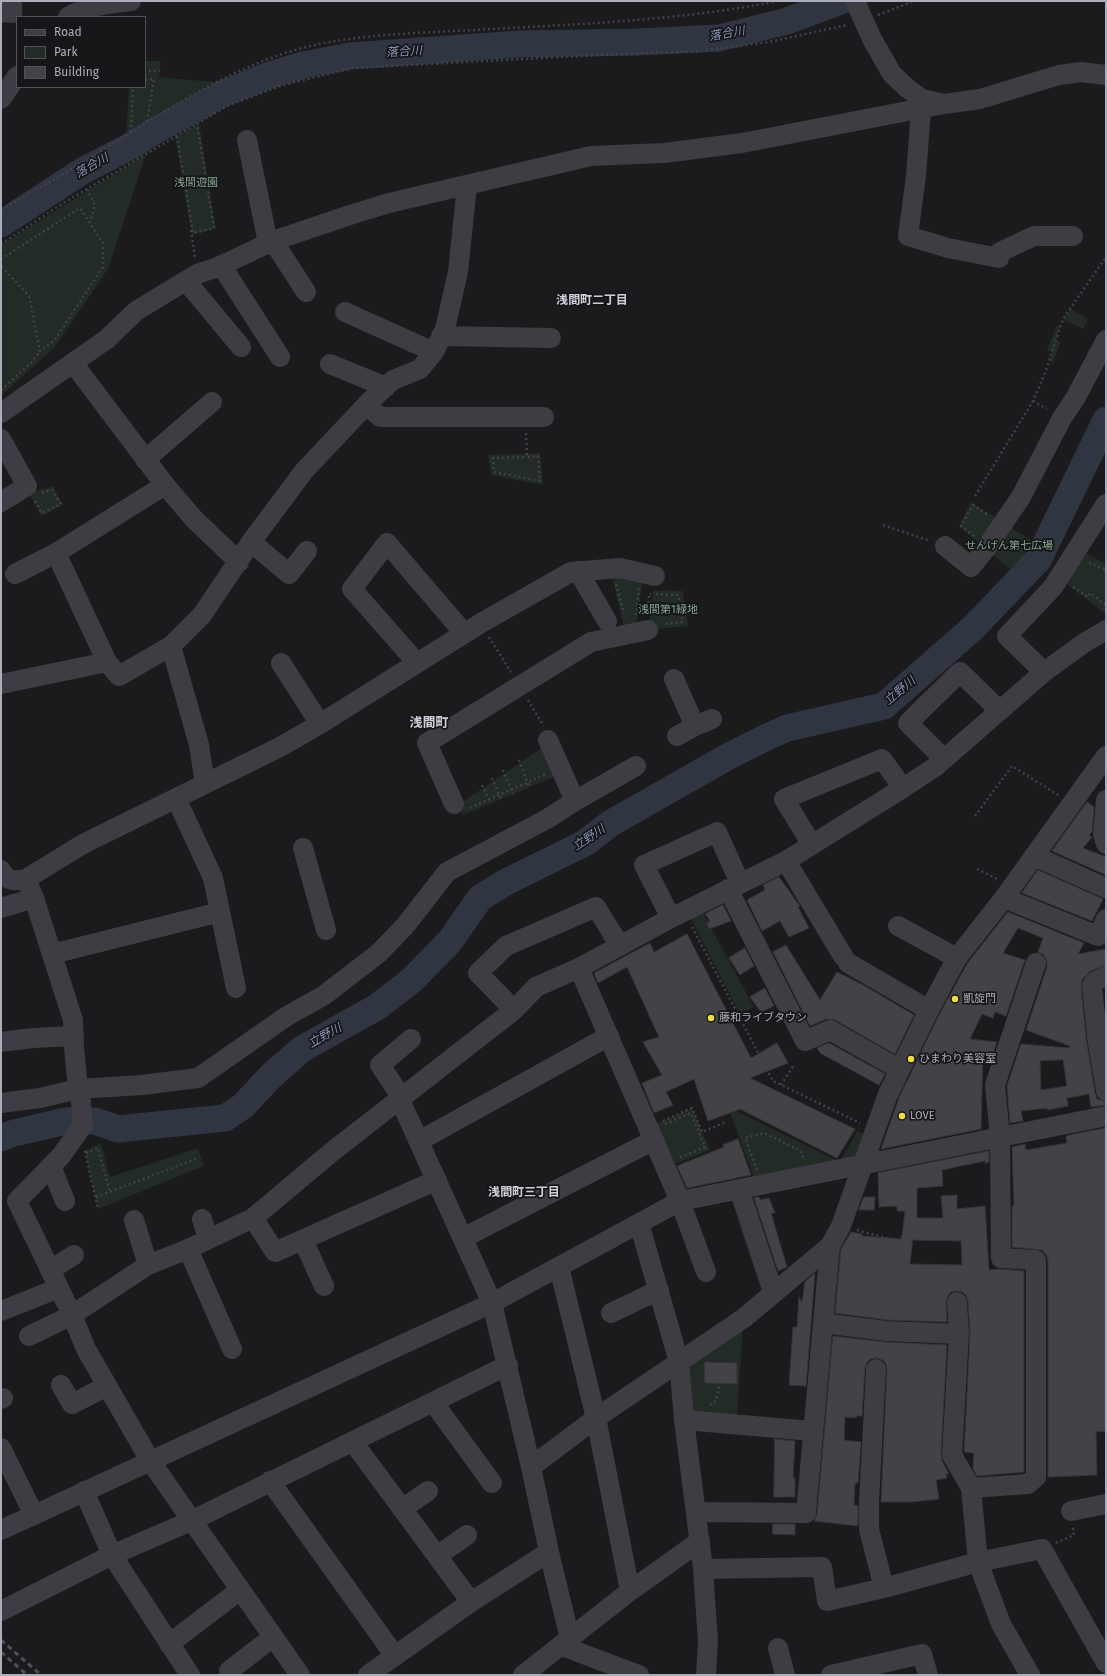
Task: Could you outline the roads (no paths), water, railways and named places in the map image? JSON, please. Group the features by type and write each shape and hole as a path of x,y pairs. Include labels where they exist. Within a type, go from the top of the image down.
{"street":[{"path":"1,12 12,13 12,1"},
{"path":"70,16 87,8 131,1"},
{"path":"855,1 863,21 892,74 922,99 944,104"},
{"path":"1,413 107,339 136,311 192,277 270,242 389,203 591,156 664,153 742,143 921,110 944,104 980,99 1059,75 1081,72 1106,75"},
{"path":"921,110 916,176 908,236 948,248 999,258 1000,252 1034,236 1073,236"},
{"path":"247,140 270,242 306,292"},
{"path":"56,553 107,662 119,676 171,646 202,616 251,542 304,471 366,405 393,380 420,369 438,344 445,329 458,272 467,185"},
{"path":"221,265 280,357"},
{"path":"192,277 241,347"},
{"path":"345,312 438,344 551,338"},
{"path":"945,546 971,567 984,551 1001,524 1021,497 1062,418 1076,397 1106,340"},
{"path":"73,363 165,485 194,519 239,562"},
{"path":"330,364 386,387"},
{"path":"145,460 212,402"},
{"path":"366,405 380,417 535,417"},
{"path":"1,439 30,491 1,502"},
{"path":"15,574 56,553 165,485"},
{"path":"1044,672 1007,636 1053,587 1106,504"},
{"path":"251,542 290,574 307,550"},
{"path":"417,664 352,589 387,543 464,634"},
{"path":"1,870 3,876 9,880 16,881 26,879 83,844 280,747 320,724 464,634 571,572 620,568 625,569 647,581"},
{"path":"578,571 616,619"},
{"path":"460,807 427,743 591,642 648,619"},
{"path":"29,1336 72,1315 148,1265 188,1249 208,1238 253,1218 333,1151 514,1010 536,987 579,968 734,886 786,861 812,845 935,767 1044,672 1084,643 1106,630"},
{"path":"171,646 199,745 205,784"},
{"path":"1,684 107,662"},
{"path":"281,663 320,724"},
{"path":"944,759 908,723 960,672 999,710"},
{"path":"674,679 703,723 677,736"},
{"path":"548,740 575,801"},
{"path":"531,1467 596,1418 744,1318 773,1292 830,1246 841,1226 884,1102 899,1069 957,958 1008,892 1106,756"},
{"path":"812,845 784,799 882,759 903,788"},
{"path":"1,1103 80,1095 198,1078 287,1016 323,996 379,953 405,926 447,872 547,819 636,766"},
{"path":"176,798 213,878 236,988"},
{"path":"1106,800 1103,834 1106,844"},
{"path":"678,915 644,865 717,832 734,886 805,1041 830,1030 899,1069"},
{"path":"302,848 326,930"},
{"path":"1034,856 1106,888"},
{"path":"786,861 846,960 929,1010"},
{"path":"26,879 34,898 73,1020 83,1125 61,1156 9,1204 50,1270 72,1315 86,1349 151,1462 300,1675"},
{"path":"1008,892 1098,936 1106,919"},
{"path":"1,908 34,898"},
{"path":"514,1010 478,973 506,946 596,908 620,946"},
{"path":"52,954 220,912"},
{"path":"898,926 957,958"},
{"path":"971,1488 1028,1484 1036,1477 1036,1260 1001,1258 1000,1136 995,1085 1036,963"},
{"path":"579,968 680,1201 706,1272"},
{"path":"1106,976 1096,981 1092,986 1101,1036 1106,1091"},
{"path":"1,1042 33,1038 74,1036"},
{"path":"419,1141 609,1036"},
{"path":"412,1039 380,1065 401,1099 492,1303 508,1365 531,1467 566,1643"},
{"path":"1,1530 84,1491 151,1462 492,1303 680,1201 863,1166 1000,1136 1106,1116"},
{"path":"463,1238 654,1140"},
{"path":"51,1166 65,1201"},
{"path":"253,1218 275,1252 437,1180"},
{"path":"739,1190 773,1292"},
{"path":"202,1219 208,1238"},
{"path":"134,1220 148,1265"},
{"path":"639,1223 679,1362 693,1421 696,1512 703,1569 708,1641 706,1675"},
{"path":"303,1240 324,1286"},
{"path":"696,1512 806,1513 812,1431 830,1246"},
{"path":"188,1249 232,1349"},
{"path":"50,1270 74,1255"},
{"path":"559,1267 596,1418 630,1591"},
{"path":"1,1311 59,1288"},
{"path":"611,1313 659,1290"},
{"path":"957,1302 958,1334 952,1455 971,1488 978,1562 1001,1624 1030,1675"},
{"path":"823,1323 886,1330 958,1334"},
{"path":"1,1611 112,1555 191,1520 508,1365"},
{"path":"876,1369 868,1502 869,1529 884,1588"},
{"path":"61,1384 72,1404 107,1386"},
{"path":"432,1402 492,1483"},
{"path":"693,1421 812,1431"},
{"path":"353,1442 471,1602"},
{"path":"1,1448 34,1515"},
{"path":"270,1481 395,1656"},
{"path":"402,1509 428,1490"},
{"path":"84,1491 112,1555 190,1675"},
{"path":"1071,1511 1106,1504"},
{"path":"437,1556 467,1535"},
{"path":"523,1675 566,1643 630,1591 700,1541"},
{"path":"703,1569 822,1567 827,1601 884,1588 978,1562 1042,1549 1106,1663"},
{"path":"368,1675 471,1602 549,1552"},
{"path":"170,1644 240,1590"},
{"path":"229,1671 273,1637"},
{"path":"566,1643 639,1675"},
{"path":"778,1648 785,1675"},
{"path":"831,1675 872,1671 922,1654 928,1675"}],"waterway":[{"name":"落合川","path":"1,224 84,170 129,147 151,133 222,94 267,76 303,65 350,56 519,44 637,42 719,38 787,21 841,1"},
{"name":"立野川","path":"1,1138 14,1133 66,1121 95,1121 118,1129 225,1118 243,1106 271,1076 302,1049 377,1007 412,980 450,941 480,898 506,882 585,843 611,823 729,756 767,737 787,728 884,706 973,628 1038,560 1106,420"}],"railway":[{"path":"1,1640 41,1675"},
{"path":"1,1652 27,1675"}],"place":[{"name":"凱旋門","path":"955,999"},
{"name":"藤和ライブタウン","path":"711,1018"},
{"name":"ひまわり美容室","path":"911,1059"},
{"name":"LOVE","path":"902,1116"}],"district":[{"name":"浅間町二丁目","path":"592,301"},
{"name":"浅間町","path":"429,723"},
{"name":"浅間町三丁目","path":"524,1193"}],"park label":[{"name":"浅間遊園","path":"196,183"},
{"name":"せんげん第七広場","path":"1009,546"},
{"name":"浅間第1緑地","path":"668,610"}]}
